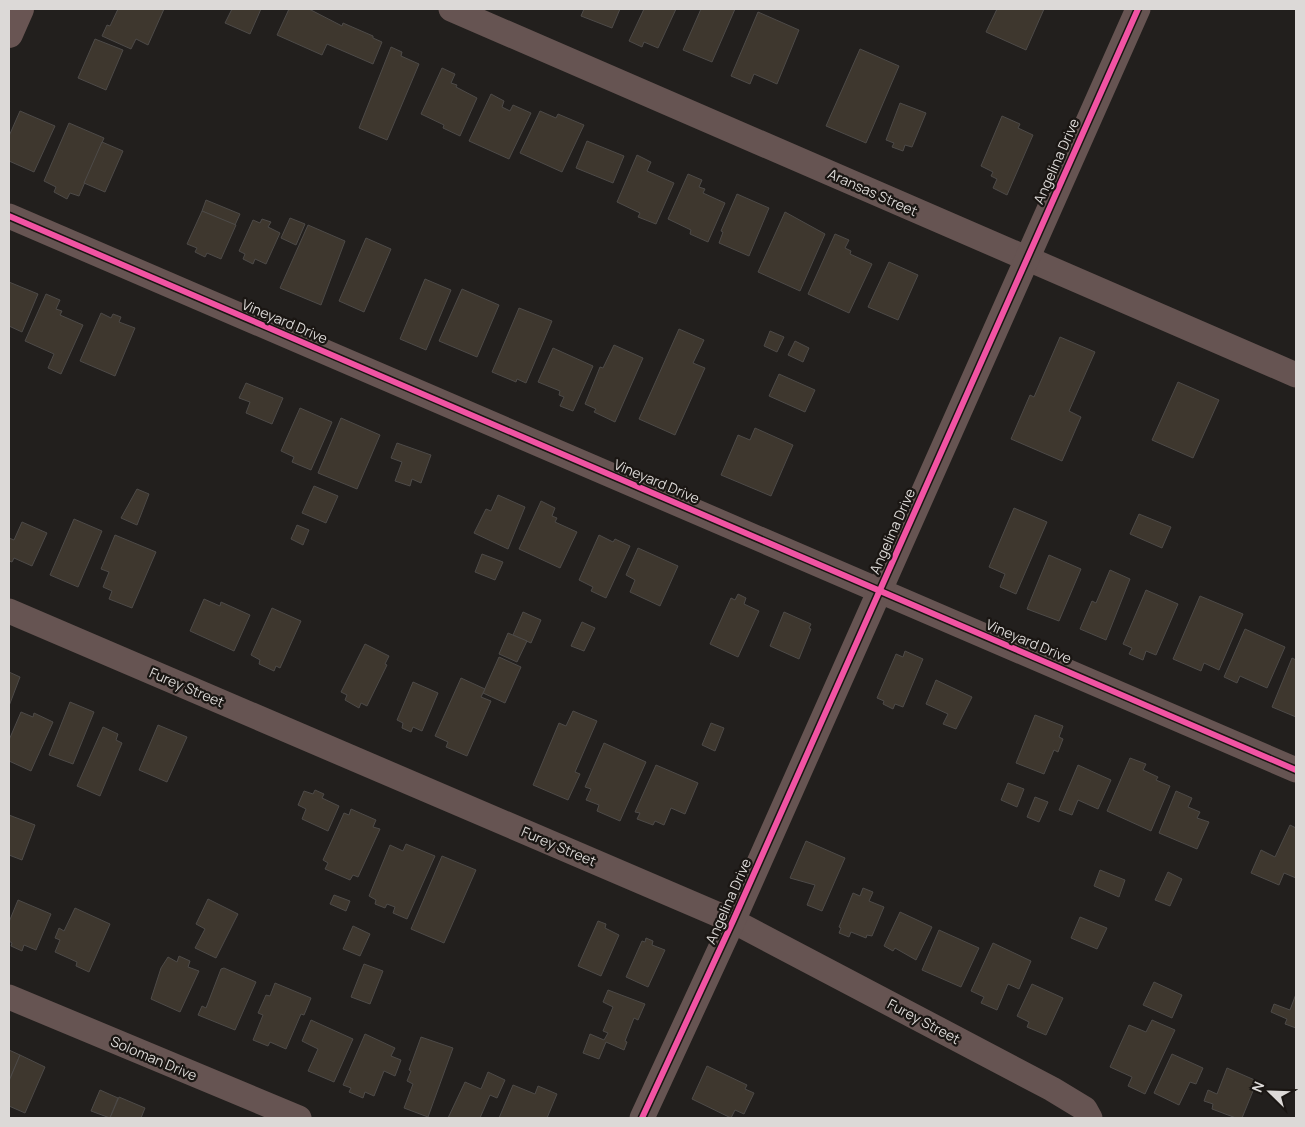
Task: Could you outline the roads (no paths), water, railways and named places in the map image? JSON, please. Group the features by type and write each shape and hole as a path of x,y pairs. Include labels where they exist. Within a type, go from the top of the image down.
{"street":[{"path":"9,34 20,9"},
{"name":"Aransas Street","path":"451,9 1296,375"},
{"name":"Angelina Drive","path":"642,1118 733,921 1138,9"},
{"name":"Vineyard Drive","path":"9,216 1296,770"},
{"name":"Furey Street","path":"9,611 733,921 1052,1089 1085,1109 1090,1118"},
{"name":"Soloman Drive","path":"9,998 299,1118"}]}
